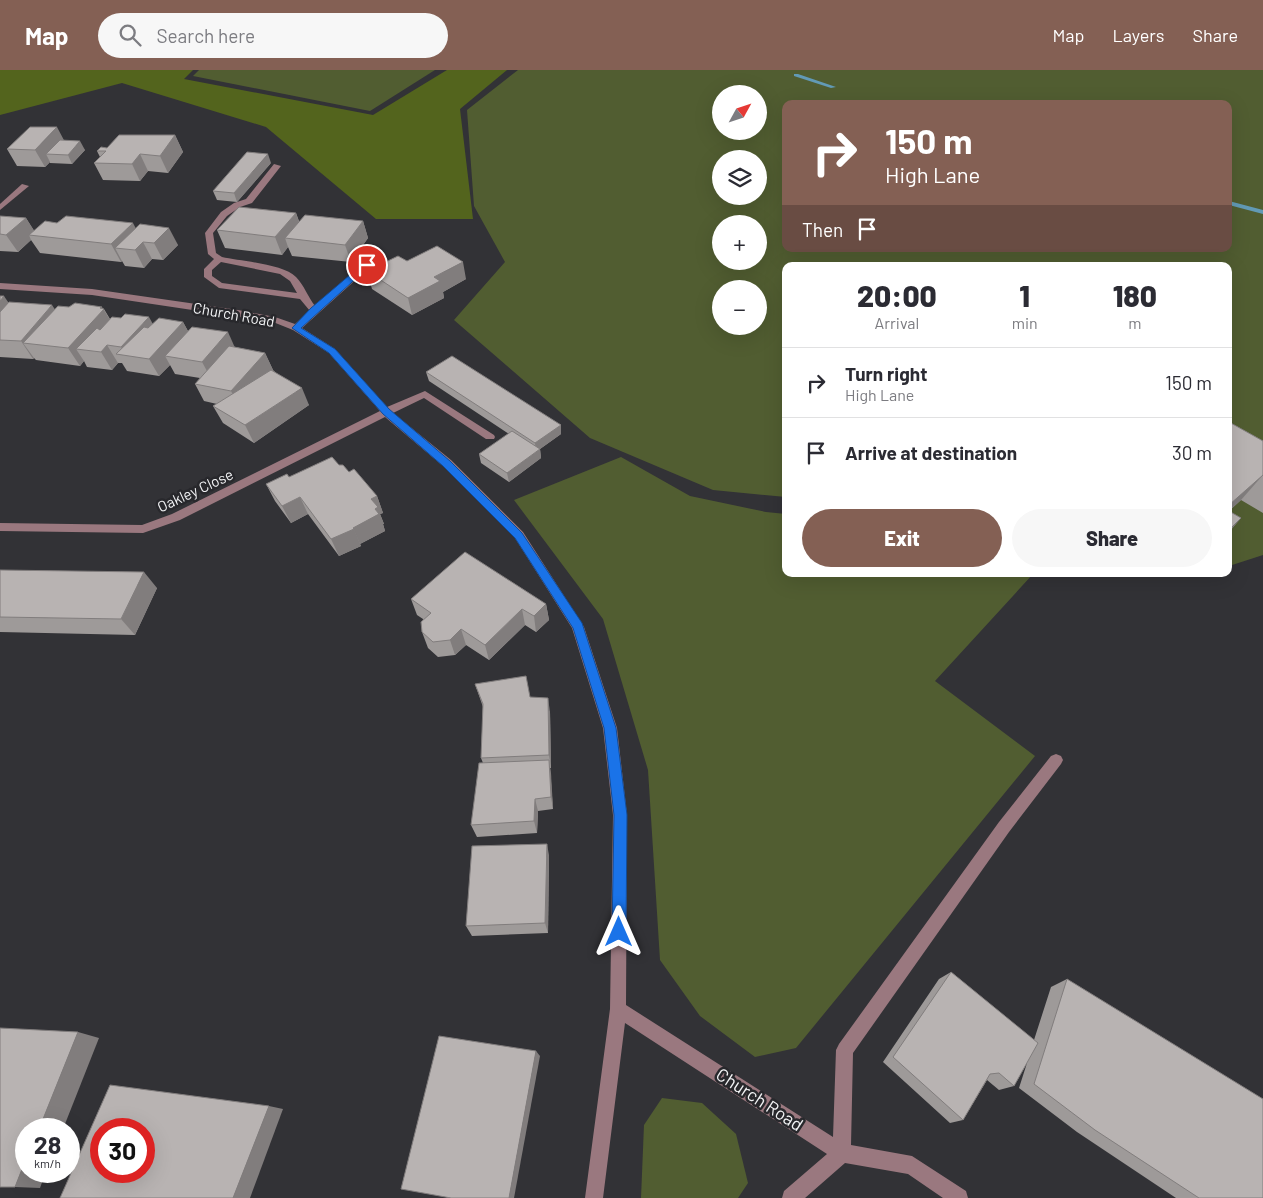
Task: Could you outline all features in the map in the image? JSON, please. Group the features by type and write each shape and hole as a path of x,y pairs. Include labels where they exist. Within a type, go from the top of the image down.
{"street":[{"path":"277,166 249,200 237,205 224,214 209,233 212,254 219,259 283,272 293,279 303,297 314,310"},
{"path":"0,208 25,186"},
{"path":"219,259 208,269 208,277 219,285 303,297"},
{"path":"296,328 314,310 367,265"},
{"name":"Church Road","path":"0,286 92,292 238,312 275,320 296,328 332,351 386,412 447,463 518,535 578,627 610,728 620,815 618,1009 594,1198"},
{"name":"Oakley Close","path":"0,526 143,529 176,517 425,394 490,437"},
{"path":"791,1198 842,1152 845,1050 998,835 1056,760"},
{"name":"Church Road","path":"618,1009 842,1152"},
{"path":"842,1152 912,1165 960,1198"}],"green space":[{"path":"0,70 193,70 184,79 373,115 447,70 507,70 460,109 473,219 376,219 266,127 122,83 0,115"},
{"path":"199,70 435,70 370,111 193,76"},
{"path":"518,70 1263,70 1263,555 1232,565 1232,262 782,262 782,497 713,490 590,438 454,320 505,262 474,206 467,110"},
{"path":"621,457 690,496 782,514 782,577 1030,577 935,681 1035,756 796,1048 755,1057 700,1016 660,960 648,770 603,619 514,500"},
{"path":"662,1098 702,1103 736,1134 748,1183 738,1198 641,1198 644,1125"}],"building":[{"path":"30,127 57,127 35,150 7,149"},
{"path":"119,135 175,135 160,156 140,154 132,164 94,163 106,151 97,151 101,147 107,148"},
{"path":"60,140 80,141 68,155 46,154"},
{"path":"247,152 268,154 234,193 213,191"},
{"path":"239,207 296,213 275,237 217,230"},
{"path":"305,215 363,221 345,245 285,238"},
{"path":"0,216 26,218 6,235 0,234"},
{"path":"66,216 133,223 111,244 29,235 45,221 57,223"},
{"path":"140,224 169,228 154,243 143,242 135,250 115,248"},
{"path":"437,246 463,262 434,277 440,281 408,298 367,271 398,256 407,261"},
{"path":"9,302 52,305 21,341 0,340 0,312"},
{"path":"75,303 102,307 100,308 104,309 68,348 23,343 58,306 69,307"},
{"path":"125,314 149,317 121,347 107,345 101,352 76,349 97,328 100,330 112,317 121,318"},
{"path":"159,318 183,322 149,359 116,354 144,327 148,328"},
{"path":"192,327 228,332 202,362 165,356"},
{"path":"229,346 265,353 231,391 195,384"},
{"path":"452,356 561,425 535,443 426,372"},
{"path":"271,370 302,388 245,425 213,406"},
{"path":"1232,424 1263,441 1263,475 1232,502"},
{"path":"512,431 540,449 507,473 479,454"},
{"path":"332,457 349,472 354,469 377,496 371,499 378,507 375,509 379,514 354,529 331,539 300,497 282,506 266,484 287,474 289,477"},
{"path":"1232,513 1241,518 1232,527"},
{"path":"465,552 546,604 534,616 522,609 485,645 461,629 450,640 433,642 422,632 421,622 431,613 411,599"},
{"path":"0,570 144,572 121,619 0,617"},
{"path":"526,676 530,697 548,698 549,755 481,758 483,704 475,684"},
{"path":"549,760 551,797 535,799 534,821 471,825 479,763"},
{"path":"547,844 545,923 466,926 472,846"},
{"path":"951,972 1038,1043 1014,1086 999,1073 990,1074 963,1120 893,1057"},
{"path":"1067,979 1263,1099 1263,1198 1199,1198 1095,1130 1034,1084"},
{"path":"0,1028 78,1032 43,1118 15,1118 15,1183 17,1183 15,1187 0,1187"},
{"path":"439,1036 536,1051 509,1198 451,1198 401,1189"},
{"path":"110,1085 269,1106 233,1198 60,1198 67,1183 80,1183 80,1153 90,1130 90,1183 155,1183 155,1118 95,1118"}],"waterway":[{"path":"796,75 833,87"},
{"path":"1232,204 1263,212"}],"route":[{"path":"367,265 314,310 296,328 332,351 386,412 447,463 518,535 578,627 610,728 620,815 619,932"}]}
